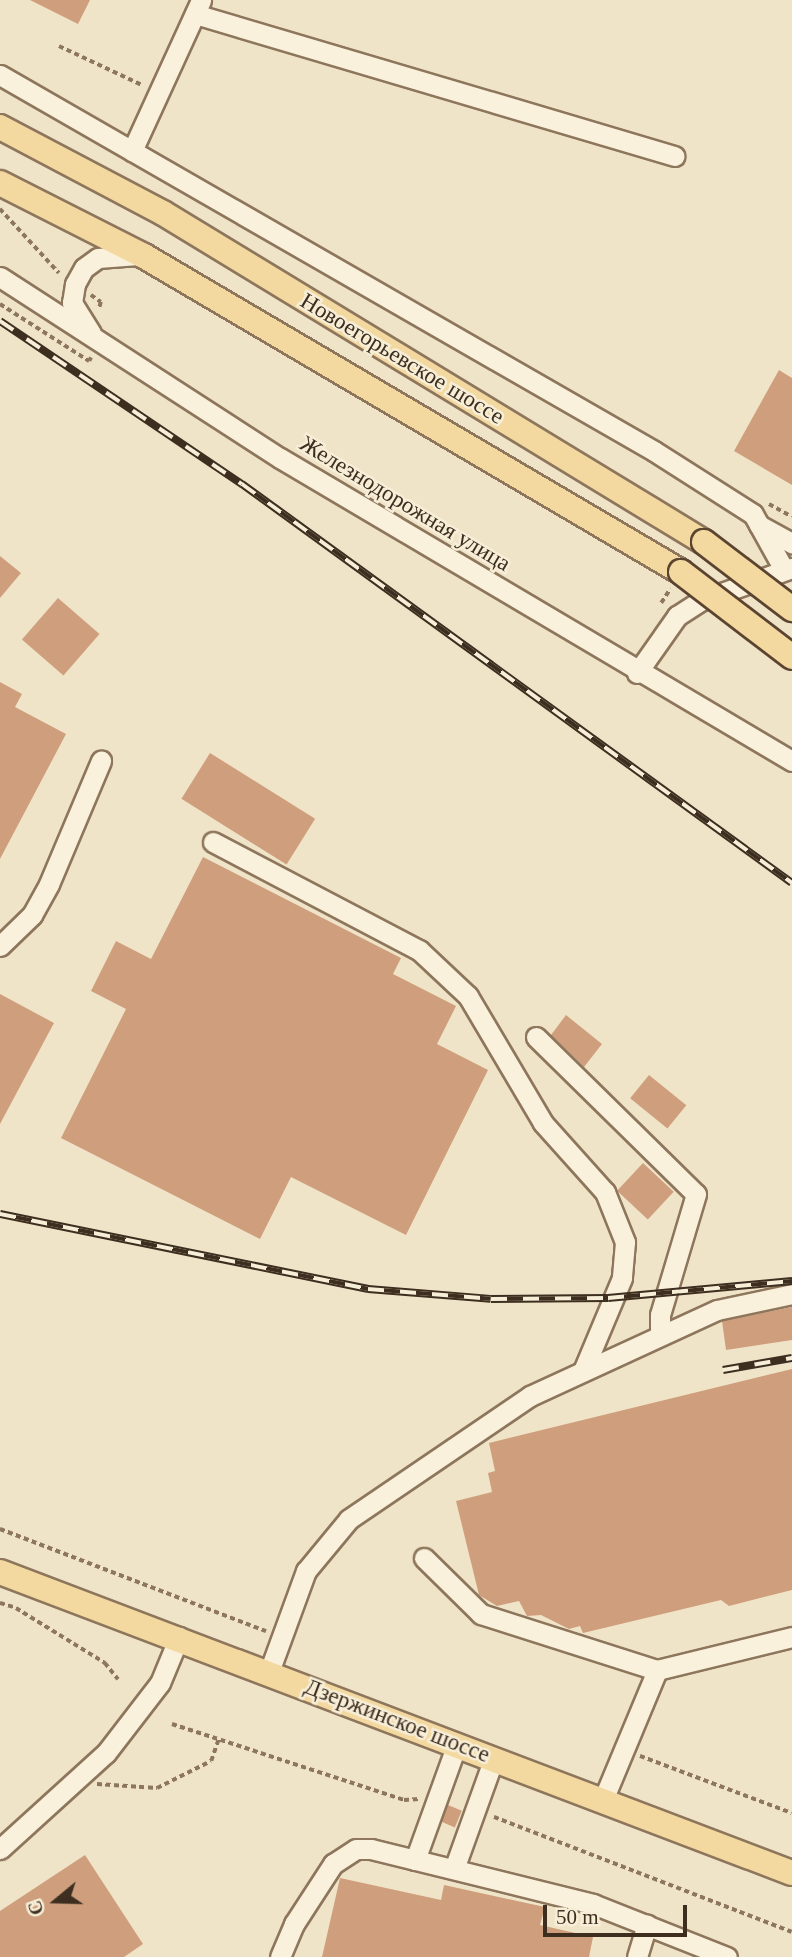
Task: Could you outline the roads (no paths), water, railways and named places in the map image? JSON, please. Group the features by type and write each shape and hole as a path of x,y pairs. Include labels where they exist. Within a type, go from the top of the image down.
{"main road":[{"name":"Новоегорьевское шоссе","path":"0,127 163,213 704,542 792,610"},
{"name":"Новоегорьевское шоссе","path":"0,183 144,256 681,572 792,657"},
{"name":"Дзержинское шоссе","path":"0,1572 179,1637 792,1873"}],"street":[{"path":"132,151 198,7 674,156"},
{"path":"0,75 654,451 753,514 787,568 702,600 677,616 637,673"},
{"path":"99,341 72,303 75,284 84,268 98,258 144,256"},
{"name":"Железнодорожная улица","path":"0,276 280,458 637,673 792,761"},
{"path":"759,525 792,543"},
{"path":"0,946 32,915 49,884 101,761"},
{"path":"213,842 419,950 468,996 543,1123 605,1192 625,1242 622,1278 583,1371"},
{"path":"536,1037 695,1194 660,1315 660,1335"},
{"path":"269,1672 306,1571 349,1519 530,1396 717,1310 792,1294"},
{"path":"424,1558 481,1614 657,1670 792,1637"},
{"path":"0,1849 78,1782 160,1683 179,1637"},
{"path":"603,1800 657,1670"},
{"path":"415,1860 457,1744"},
{"path":"454,1869 495,1758"},
{"path":"280,1957 294,1924 332,1864 345,1854 371,1849 593,1904 727,1957"},
{"path":"637,1957 648,1925"}],"railway":[{"path":"0,321 242,484 792,883"},
{"path":"0,1214 368,1289 491,1299 608,1298 792,1281"},
{"path":"723,1370 792,1358"}]}
